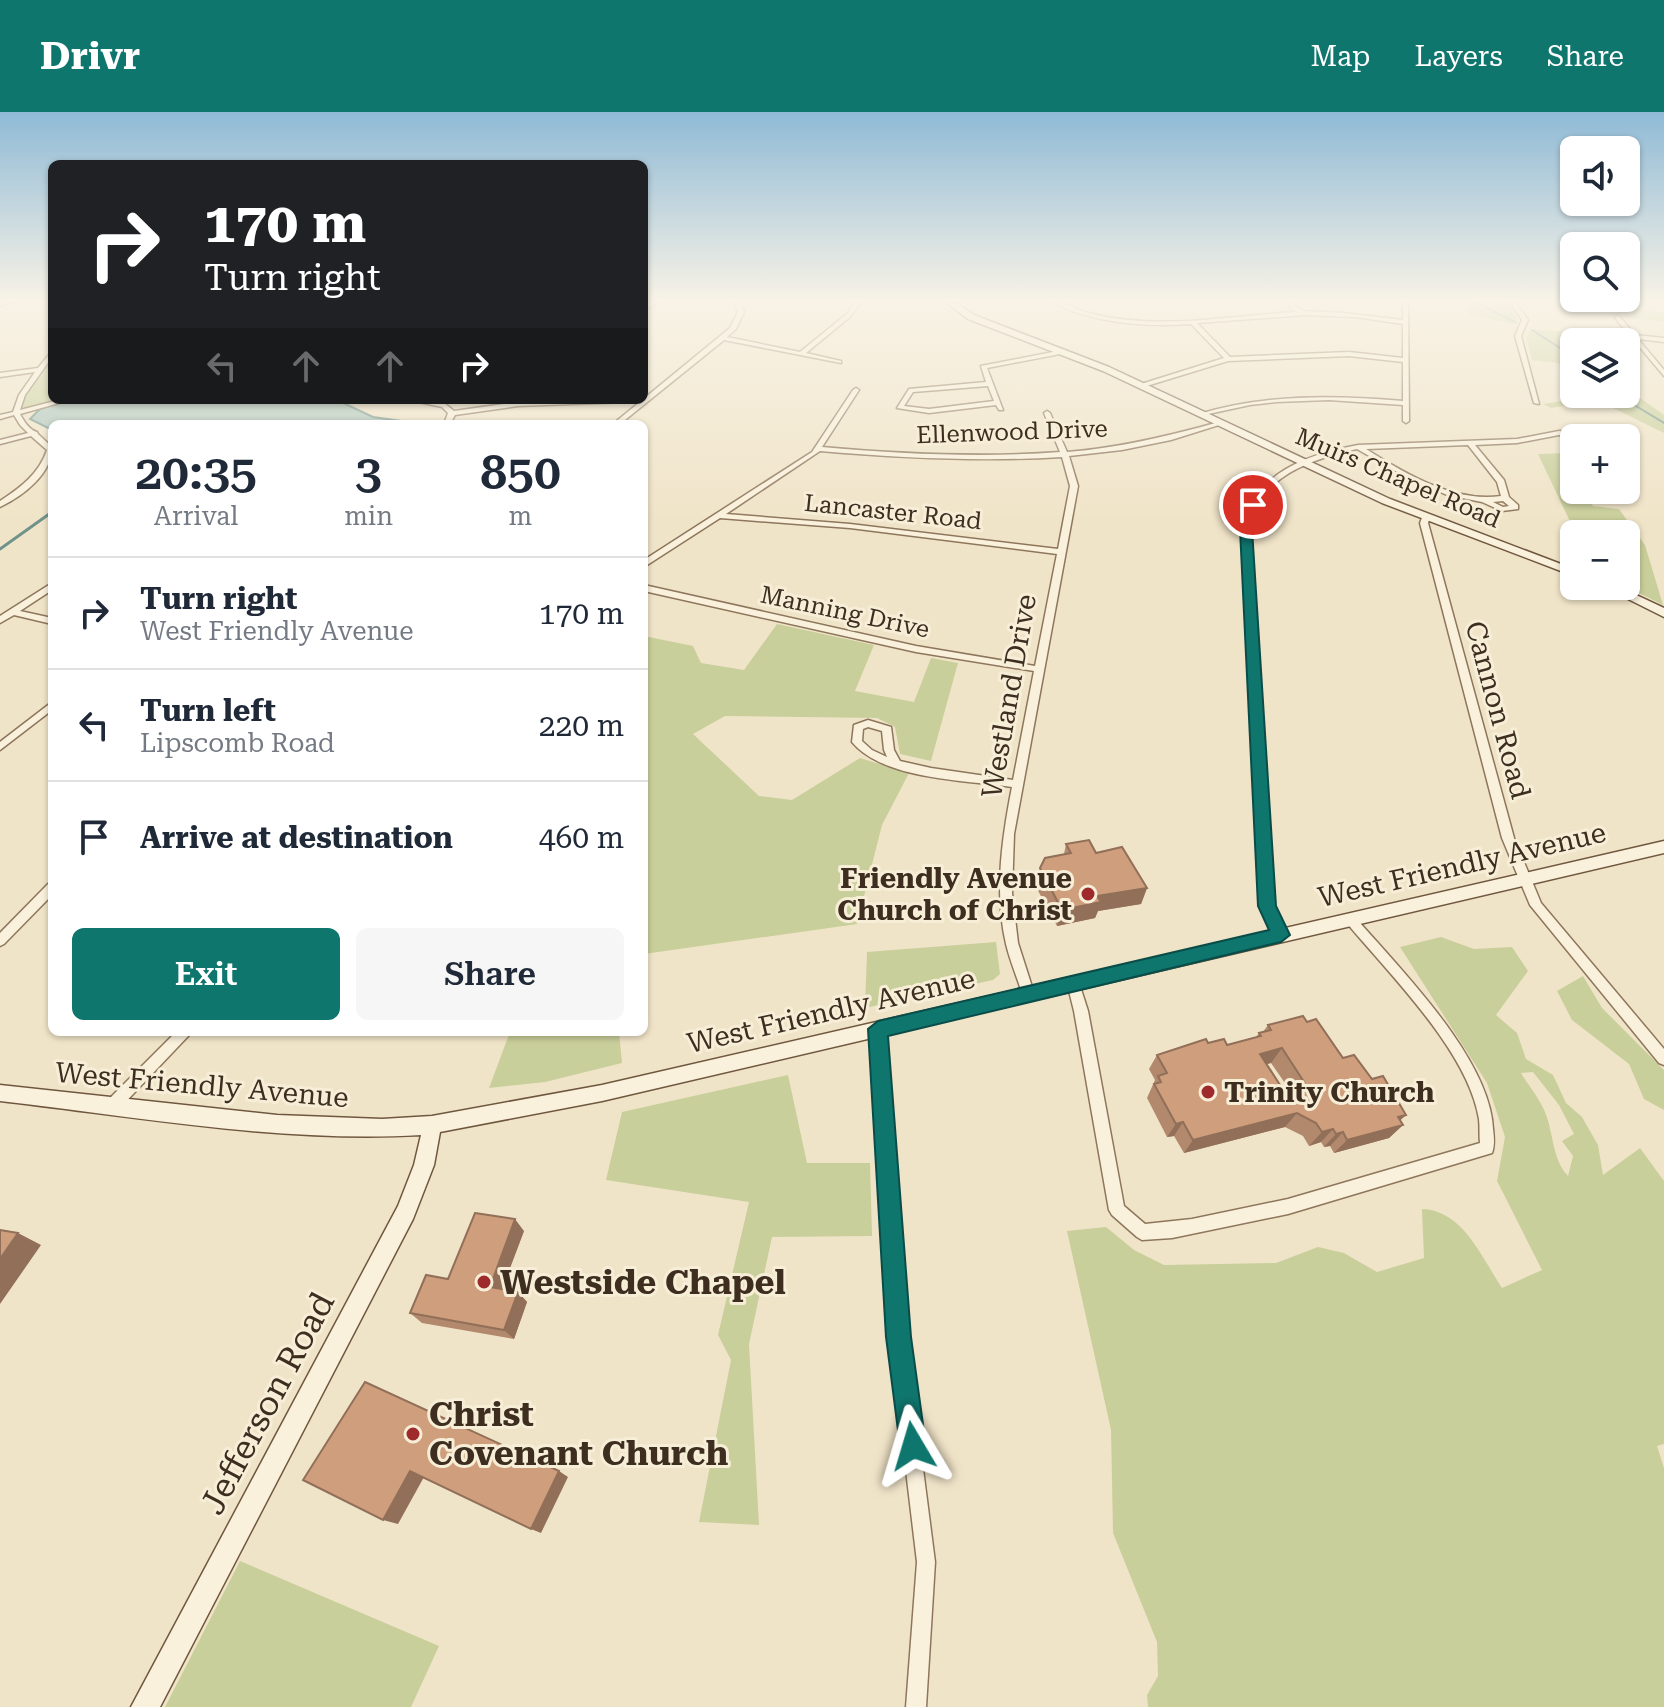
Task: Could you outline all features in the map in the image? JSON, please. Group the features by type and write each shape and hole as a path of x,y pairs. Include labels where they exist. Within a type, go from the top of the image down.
{"main road":[{"name":"Muirs Chapel Road","path":"1112,373 1305,465 1426,517 1560,568"},
{"path":"1638,600 1663,612"},
{"name":"West Friendly Avenue","path":"0,1093 322,1127 432,1125 536,1108 1664,847"},
{"name":"Jefferson Road","path":"145,1707 406,1212 424,1165 432,1125"}],"street":[{"path":"37,373 22,395 16,413 22,424 48,447"},
{"path":"648,398 679,373"},
{"path":"985,373 999,406 929,411 900,408 906,394 919,388 988,384"},
{"path":"1140,386 1181,373"},
{"path":"1406,373 1406,421"},
{"path":"1529,373 1537,403"},
{"path":"648,562 820,449 856,390"},
{"path":"1201,415 1246,403 1358,398 1406,403"},
{"path":"0,417 51,404"},
{"path":"438,404 444,405 452,413"},
{"path":"485,407 488,404"},
{"path":"452,413 485,407 547,404"},
{"path":"621,420 641,404"},
{"path":"449,420 452,413"},
{"name":"Westland Drive","path":"1028,993 1012,943 1006,893 1008,834 1059,552 1074,486 1047,413"},
{"name":"Ellenwood Drive","path":"820,449 927,457 1064,453 1136,446 1219,424"},
{"path":"0,442 35,433"},
{"path":"1281,935 1267,906 1247,514 1259,495 1282,475 1336,451 1358,447 1517,441 1560,433"},
{"path":"1358,447 1386,466 1419,480 1502,509 1515,507 1505,498 1501,482 1470,443"},
{"path":"0,505 30,483 48,460"},
{"path":"1483,501 1505,498"},
{"name":"Lancaster Road","path":"721,516 850,526 1059,552"},
{"name":"Cannon Road","path":"1426,517 1424,523 1457,655 1508,838 1536,905 1664,1059"},
{"path":"0,620 48,589"},
{"name":"Manning Drive","path":"648,589 916,649 1039,669"},
{"path":"12,612 48,620"},
{"path":"0,747 48,708"},
{"path":"896,764 1017,784"},
{"path":"0,941 48,891"},
{"path":"1073,983 1081,1011 1117,1210 1142,1232 1170,1232 1250,1216 1374,1185 1487,1148 1490,1127 1475,1079 1455,1048 1350,919"},
{"path":"878,1029 898,1337 926,1562 916,1707"},
{"path":"111,1107 181,1036"}],"green space":[{"path":"40,373 48,373 48,403 28,408 19,406"},
{"path":"1640,398 1664,415 1664,433 1613,408 1640,408"},
{"path":"1560,401 1560,406 1551,408 1543,404"},
{"path":"1560,453 1560,500 1538,454"},
{"path":"1562,504 1592,504 1619,509 1627,520 1569,520"},
{"path":"1640,538 1645,545 1663,605 1640,594"},
{"path":"777,624 874,645 855,691 914,702 931,658 958,663 931,761 900,754 895,727 877,718 725,716 693,734 759,796 792,800 860,758 909,773 882,825 857,924 648,953 648,637 693,646 701,663 744,670"},
{"path":"1441,937 1474,949 1512,947 1528,971 1496,1015 1517,1033 1526,1059 1553,1075 1566,1103 1582,1117 1598,1145 1603,1175 1640,1148 1664,1181 1664,1444 1657,1446 1664,1468 1664,1707 1148,1707 1147,1695 1158,1676 1157,1642 1113,1533 1111,1430 1067,1231 1106,1227 1134,1250 1164,1265 1276,1263 1318,1247 1344,1253 1377,1272 1424,1258 1422,1209 1436,1211 1460,1227 1479,1250 1502,1288 1542,1270 1497,1181 1505,1137 1487,1083 1400,947","holes":["1533,1072 1559,1105 1574,1134 1562,1141 1573,1156 1568,1176 1556,1154 1545,1112 1521,1073"]},
{"path":"996,942 1000,974 993,980 865,1008 867,952"},
{"path":"1583,976 1602,1008 1664,1070 1664,1110 1644,1099 1629,1064 1572,1020 1557,991"},
{"path":"508,1036 619,1036 622,1063 545,1082 489,1088"},
{"path":"788,1075 807,1163 870,1163 872,1236 772,1237 749,1344 759,1525 699,1522 731,1360 718,1335 749,1202 606,1180 622,1112"},
{"path":"240,1561 439,1646 411,1707 165,1707"}],"water":[{"path":"54,404 345,404 373,417 394,420 48,420 48,428 30,419 42,407"}],"building":[{"name":"Friendly Avenue Church of Christ","path":"1089,840 1096,853 1122,847 1147,888 1097,896 1101,902 1062,910 1040,868 1045,858 1071,853 1066,844"},
{"name":"Trinity Church","path":"1303,1016 1307,1022 1316,1019 1343,1058 1354,1055 1372,1079 1383,1076 1406,1115 1398,1117 1403,1125 1347,1140 1343,1132 1336,1134 1333,1129 1322,1132 1316,1123 1297,1113 1193,1140 1183,1122 1176,1124 1154,1084 1161,1082 1158,1076 1167,1073 1157,1055 1206,1039 1208,1043 1224,1039 1227,1045 1261,1036 1259,1033 1271,1030 1268,1025","holes":["1282,1048 1304,1082 1282,1088 1260,1054"]},
{"name":"Westside Chapel","path":"475,1213 515,1219 490,1287 518,1292 504,1330 410,1313 426,1275 448,1279"},
{"path":"0,1230 18,1233 0,1259"},
{"name":"Christ Covenant Church","path":"365,1382 559,1471 531,1529 410,1471 383,1520 303,1480"}],"waterway":[{"path":"1639,408 1664,423"},
{"path":"0,549 48,515"}],"place":[{"name":"Friendly Avenue Church of Christ","path":"1088,894"},
{"name":"Trinity Church","path":"1208,1092"},
{"name":"Westside Chapel","path":"484,1282"},
{"name":"Christ Covenant Church","path":"413,1434"}],"route":[{"path":"913,1446 898,1337 878,1029 1281,935 1267,906 1263,845 1246,529 1247,514 1253,505"}]}
